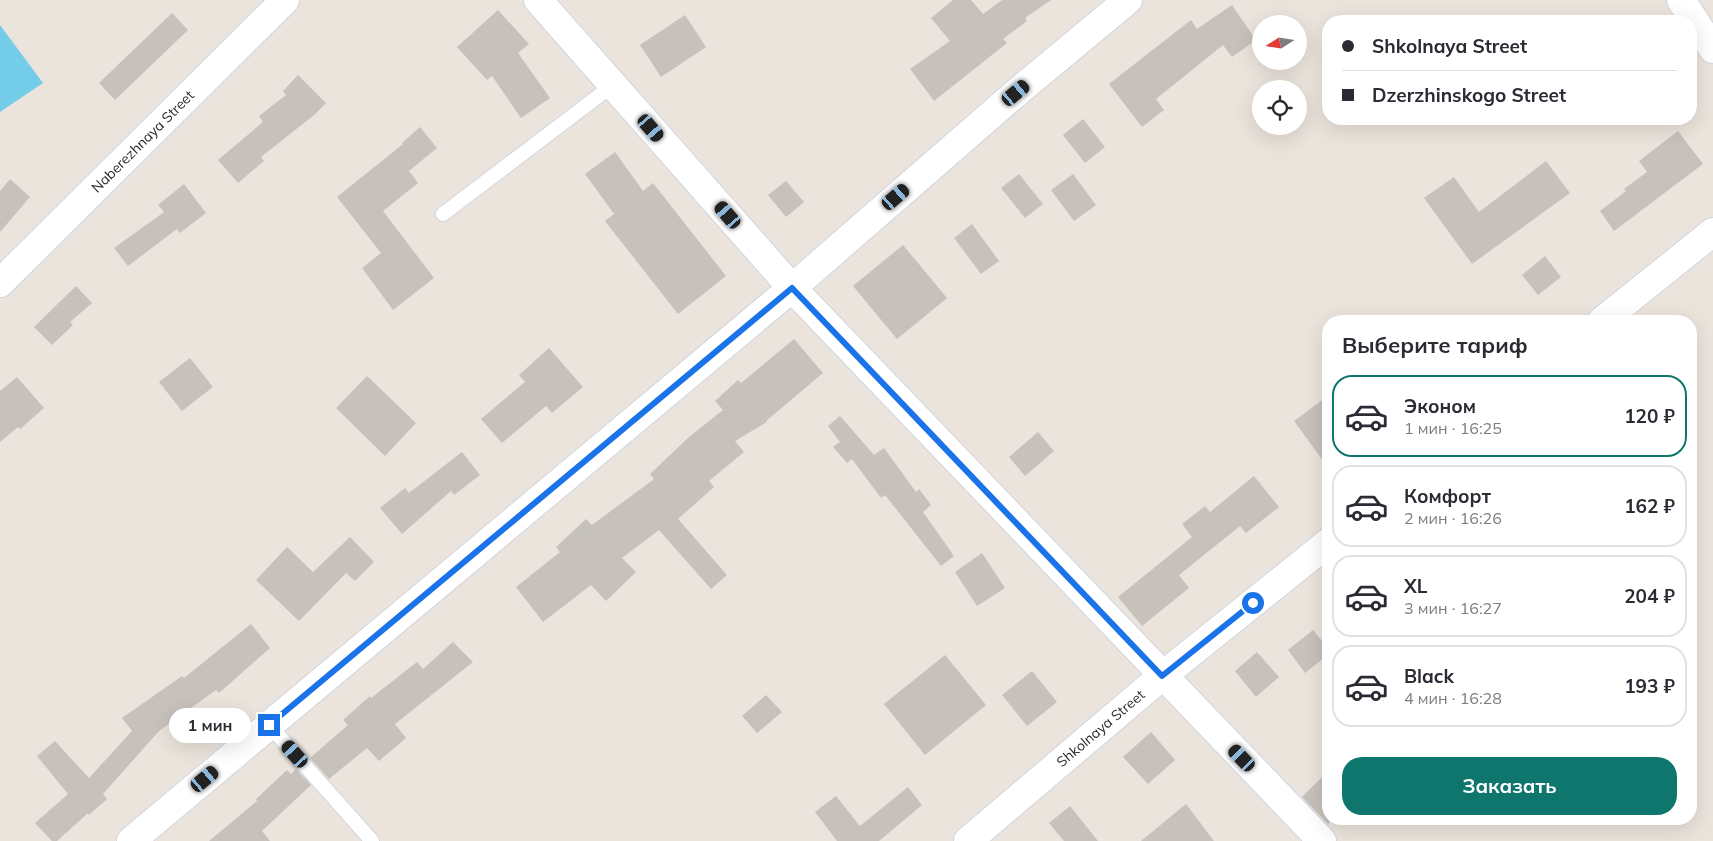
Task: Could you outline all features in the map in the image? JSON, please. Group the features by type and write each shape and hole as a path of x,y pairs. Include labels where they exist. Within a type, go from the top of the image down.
{"street":[{"name":"Naberezhnaya Street","path":"0,283 286,0"},
{"path":"538,0 792,288 1322,841"},
{"path":"131,841 792,288 1016,93 1128,0"},
{"path":"1681,0 1691,15"},
{"path":"1697,25 1713,50"},
{"path":"1609,315 1713,232"},
{"name":"Shkolnaya Street","path":"968,841 1162,676 1322,548"}],"lane":[{"path":"443,214 613,84"},
{"path":"269,725 372,841"}],"water":[{"path":"0,25 43,83 0,112"}],"building":[{"path":"953,0 971,0 983,14 1002,0 1051,0 1025,18 1027,21 1003,39 1007,43 934,101 910,69 950,41 931,18"},
{"path":"1232,5 1252,34 1252,43 1232,57 1223,45 1156,99 1164,110 1142,127 1109,84 1191,20 1197,29"},
{"path":"498,10 529,44 518,53 550,98 521,118 492,76 487,80 457,47"},
{"path":"172,13 188,30 115,100 99,83"},
{"path":"685,15 706,47 661,77 640,45"},
{"path":"298,75 326,103 314,115 261,157 264,161 238,183 218,160 263,122 259,116 286,95 283,91"},
{"path":"1083,119 1105,147 1085,163 1063,135"},
{"path":"420,127 437,148 409,171 418,183 383,211 434,278 393,310 362,268 381,253 337,197 403,144"},
{"path":"1678,131 1703,164 1614,231 1600,211 1626,191 1624,189 1647,172 1639,161"},
{"path":"615,152 643,191 653,183 726,276 678,314 605,221 614,214 585,174"},
{"path":"1546,161 1570,193 1472,264 1424,198 1454,177 1479,212"},
{"path":"1019,174 1043,204 1025,218 1001,188"},
{"path":"1073,174 1096,205 1074,221 1051,190"},
{"path":"10,179 30,197 0,232 0,191"},
{"path":"786,181 804,202 786,217 768,195"},
{"path":"184,184 206,213 180,233 177,229 128,266 114,248 164,212 158,205"},
{"path":"972,224 999,261 981,274 954,238"},
{"path":"903,245 947,298 897,339 853,286"},
{"path":"1545,256 1561,277 1538,295 1522,275"},
{"path":"76,286 92,303 70,322 73,325 52,345 34,327"},
{"path":"794,339 823,373 767,422 735,441 744,452 709,481 714,487 678,519 727,575 711,589 659,530 622,558 636,572 606,601 591,585 543,622 516,587 560,552 556,547 586,519 592,525 654,479 650,474 689,437 723,410 715,401 738,380 741,383"},
{"path":"549,348 583,387 552,413 546,406 502,443 481,419 525,382 519,375"},
{"path":"190,358 213,387 182,411 159,382"},
{"path":"367,376 416,423 385,456 336,408"},
{"path":"17,377 44,408 20,429 18,427 0,442 0,391"},
{"path":"1322,400 1322,459 1294,421"},
{"path":"840,416 874,455 884,448 916,492 919,489 931,505 923,512 954,556 941,566 885,495 881,498 852,459 847,463 833,447 840,442 828,426"},
{"path":"1038,432 1054,451 1025,476 1009,457"},
{"path":"462,452 480,475 454,495 451,491 402,534 380,508 405,488 409,493"},
{"path":"1254,476 1279,507 1246,533 1240,526 1179,575 1189,588 1142,626 1118,597 1192,537 1182,524 1205,506 1210,512"},
{"path":"350,537 374,562 355,581 346,573 299,621 256,580 287,547 313,572"},
{"path":"982,553 1005,588 977,606 955,572"},
{"path":"251,624 270,648 219,693 216,690 159,731 103,794 107,799 89,815 88,813 57,841 52,841 35,823 68,794 37,756 55,741 89,778 132,731 122,718 182,676 184,678"},
{"path":"1313,630 1322,641 1322,660 1305,673 1288,650"},
{"path":"453,642 473,662 395,724 406,738 379,761 367,748 329,779 310,758 348,725 343,720 370,696 371,698 417,662 423,669"},
{"path":"1257,652 1279,677 1256,697 1235,671"},
{"path":"945,655 986,705 925,755 884,704"},
{"path":"1032,671 1057,702 1027,726 1002,695"},
{"path":"766,695 782,712 757,733 742,716"},
{"path":"1151,732 1175,760 1148,784 1123,757"},
{"path":"296,769 311,785 262,831 270,841 209,841 257,801 256,799 287,770 291,774"},
{"path":"1322,777 1322,818 1302,797"},
{"path":"908,787 922,805 879,841 837,841 815,812 836,796 860,826"},
{"path":"1186,804 1214,841 1141,841"},
{"path":"1070,806 1098,841 1064,841 1049,823"}],"route":[{"path":"269,725 792,288 1162,676 1253,603"}]}
